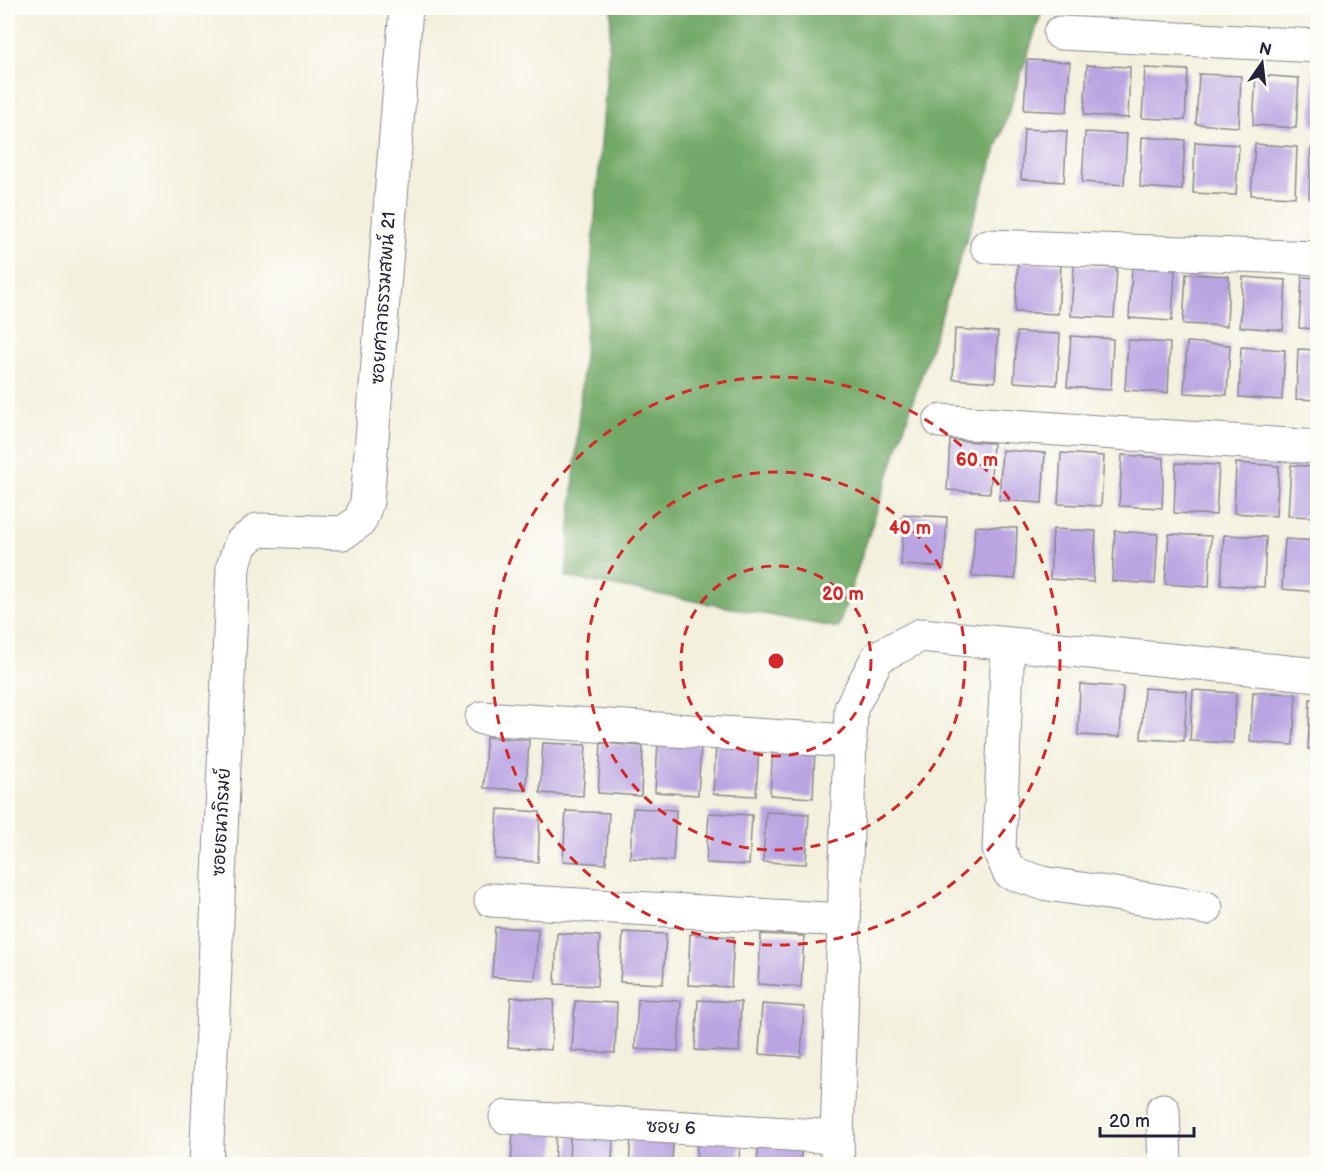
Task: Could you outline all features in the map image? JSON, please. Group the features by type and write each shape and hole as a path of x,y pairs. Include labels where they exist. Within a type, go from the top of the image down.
{"street":[{"name":"ซอยศาลาธรรมสพน์ 21","path":"298,531 343,533 360,521 368,502 406,8"},
{"path":"1060,33 1317,46"},
{"path":"987,246 1317,258"},
{"path":"940,420 1317,447"},
{"name":"ซอยธนาภิรมย์","path":"206,1164 233,567 241,543 258,530 298,531"},
{"path":"837,1151 851,708 878,657 921,635 1317,675"},
{"path":"1008,644 999,849 1009,872 1042,883 1206,908"},
{"path":"482,718 850,741"},
{"path":"491,900 844,920"},
{"path":"1163,1110 1165,1164"},
{"name":"ซอย 6","path":"506,1117 837,1151"}],"green space":[{"path":"612,8 1043,8 838,628 566,577"}],"building":[{"path":"1027,60 1070,62 1067,112 1024,110"},
{"path":"1087,65 1130,67 1128,118 1084,115"},
{"path":"1145,68 1188,70 1185,120 1142,118"},
{"path":"1199,74 1241,76 1239,127 1196,124"},
{"path":"1256,75 1299,78 1296,128 1253,125"},
{"path":"1314,75 1318,76 1318,126 1311,125"},
{"path":"1024,129 1067,131 1064,182 1021,179"},
{"path":"1085,132 1127,134 1124,185 1082,182"},
{"path":"1142,137 1185,140 1182,190 1140,187"},
{"path":"1195,142 1239,145 1236,195 1193,193"},
{"path":"1255,144 1297,147 1295,197 1251,195"},
{"path":"1311,148 1318,148 1318,199 1309,198"},
{"path":"1018,262 1061,264 1058,314 1015,312"},
{"path":"1074,265 1117,268 1114,318 1071,316"},
{"path":"1132,268 1175,270 1172,321 1129,318"},
{"path":"1186,274 1229,276 1227,326 1183,324"},
{"path":"1243,277 1286,280 1283,330 1240,327"},
{"path":"1302,277 1318,278 1318,329 1299,328"},
{"path":"955,329 998,332 995,382 953,379"},
{"path":"1017,332 1060,334 1057,385 1014,382"},
{"path":"1071,336 1113,339 1111,390 1067,387"},
{"path":"1128,340 1170,343 1168,393 1125,390"},
{"path":"1187,342 1230,345 1227,395 1184,393"},
{"path":"1241,347 1285,350 1282,400 1239,397"},
{"path":"1298,349 1318,350 1318,400 1296,399"},
{"path":"950,440 993,443 990,493 947,490"},
{"path":"1002,450 1045,453 1042,503 999,500"},
{"path":"1061,453 1104,456 1101,506 1058,504"},
{"path":"1122,455 1164,458 1162,508 1119,506"},
{"path":"1176,463 1219,465 1216,515 1174,513"},
{"path":"1236,463 1279,466 1276,516 1234,513"},
{"path":"1291,465 1318,467 1318,517 1288,516"},
{"path":"904,515 947,517 944,567 901,565"},
{"path":"975,526 1017,528 1015,579 972,576"},
{"path":"1053,529 1096,531 1093,582 1050,579"},
{"path":"1115,531 1158,534 1155,584 1112,581"},
{"path":"1169,534 1211,536 1209,587 1165,584"},
{"path":"1224,535 1266,537 1264,587 1221,585"},
{"path":"1285,539 1318,541 1318,592 1282,589"},
{"path":"1080,684 1123,687 1120,737 1078,735"},
{"path":"1144,688 1187,691 1184,741 1141,739"},
{"path":"1193,690 1236,693 1233,743 1190,741"},
{"path":"1253,692 1296,694 1293,745 1250,742"},
{"path":"1310,699 1318,700 1318,750 1308,749"},
{"path":"486,737 529,740 526,790 484,788"},
{"path":"658,742 701,745 698,795 655,792"},
{"path":"543,743 586,745 583,796 540,793"},
{"path":"601,743 643,746 641,796 598,793"},
{"path":"716,744 759,746 756,796 713,794"},
{"path":"773,745 815,748 813,798 770,795"},
{"path":"633,808 676,810 673,861 630,858"},
{"path":"498,809 540,812 538,862 495,859"},
{"path":"566,811 609,813 606,864 563,861"},
{"path":"766,812 809,814 806,864 763,862"},
{"path":"709,813 752,815 749,865 706,863"},
{"path":"495,927 538,929 535,980 492,977"},
{"path":"623,932 666,934 663,984 620,982"},
{"path":"557,933 600,936 597,986 555,984"},
{"path":"690,934 734,937 731,987 688,985"},
{"path":"761,934 804,936 801,987 758,984"},
{"path":"511,997 554,1000 551,1050 508,1047"},
{"path":"638,999 681,1001 678,1051 635,1049"},
{"path":"698,1000 741,1002 739,1052 695,1050"},
{"path":"575,1001 617,1003 615,1053 572,1051"},
{"path":"762,1004 804,1007 801,1057 759,1054"},
{"path":"513,1131 556,1134 554,1164 511,1164"},
{"path":"570,1136 613,1139 612,1164 569,1164"},
{"path":"631,1138 673,1140 672,1164 629,1164"},
{"path":"759,1138 802,1140 800,1164 757,1164"},
{"path":"697,1139 740,1142 739,1164 696,1164"}]}
